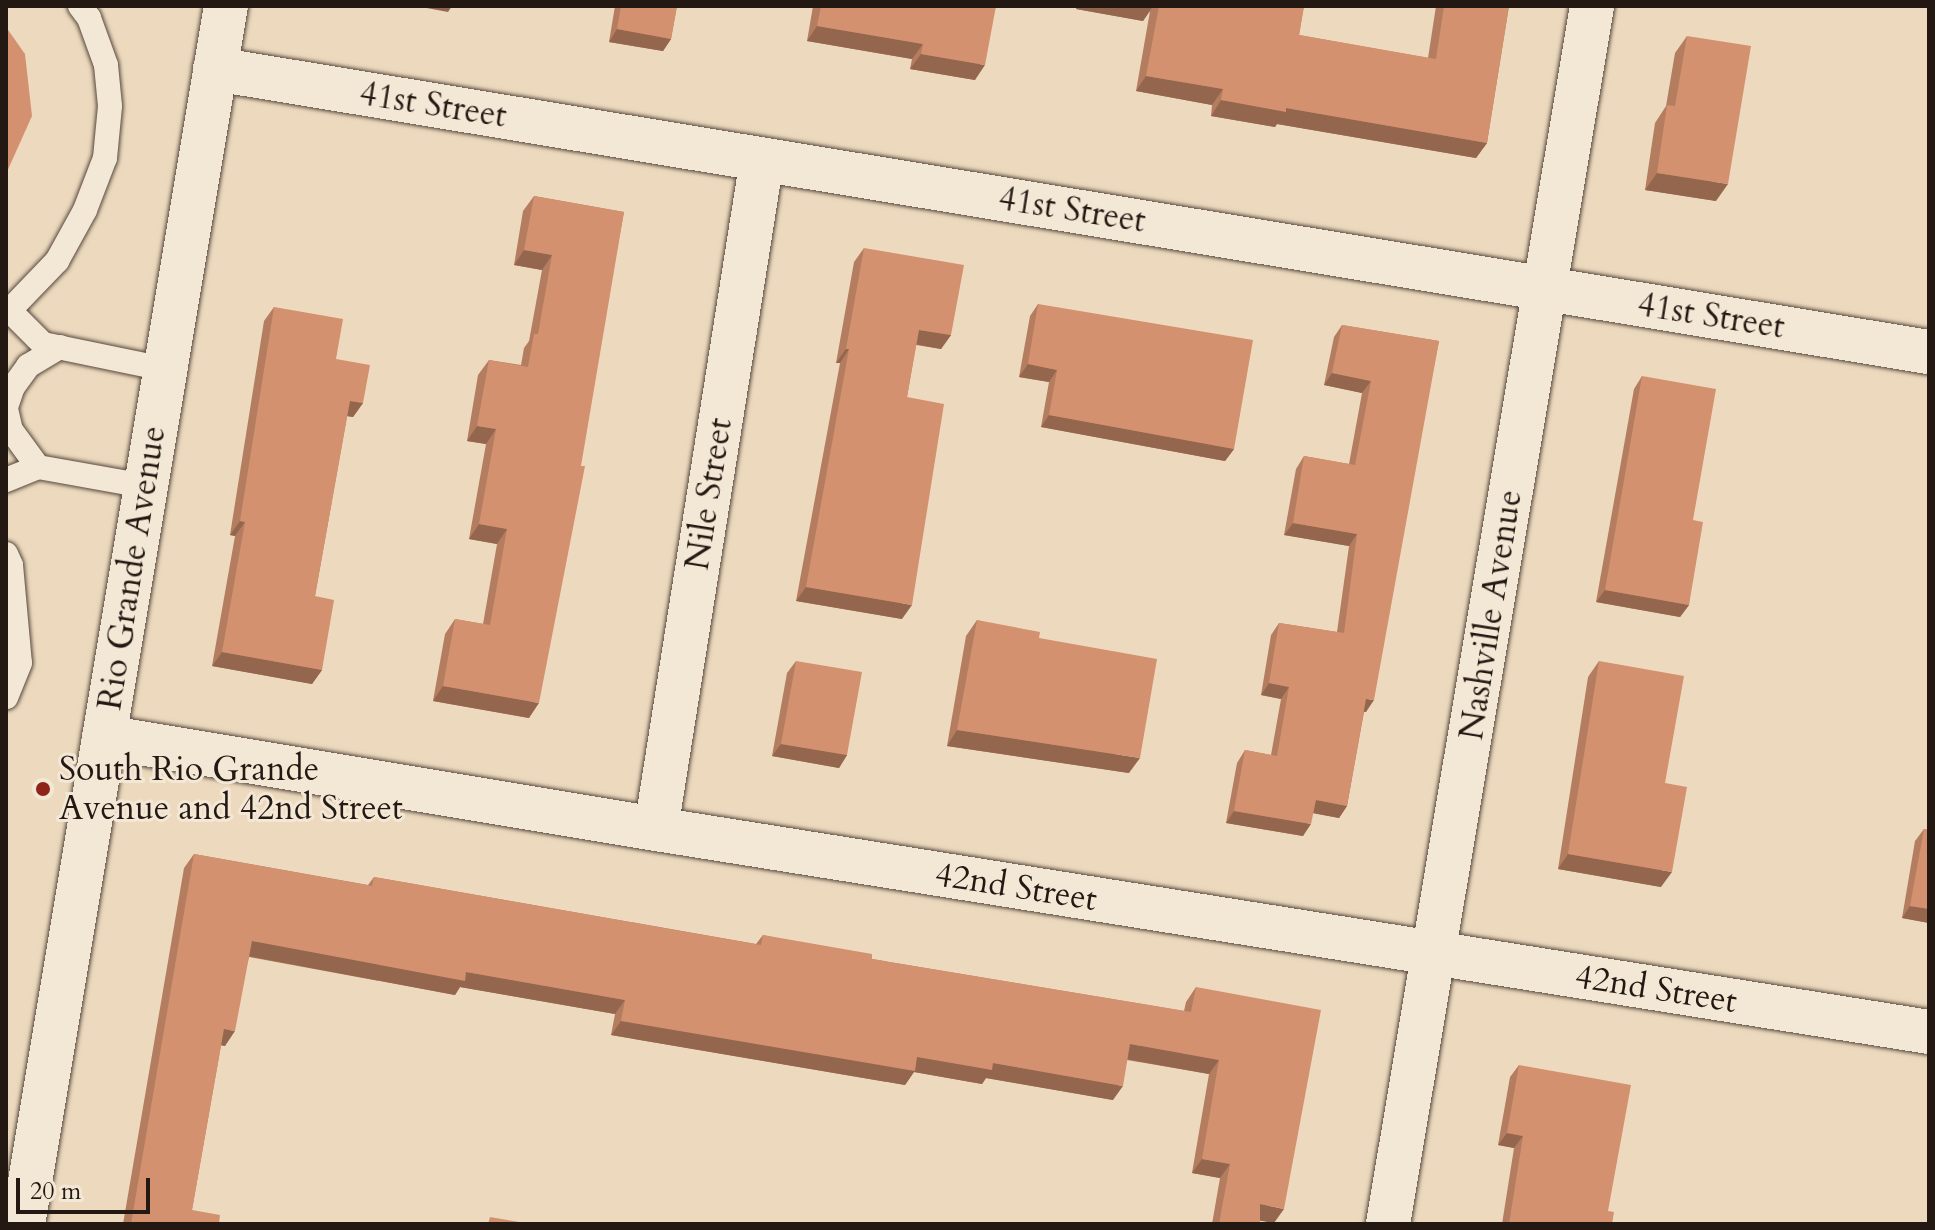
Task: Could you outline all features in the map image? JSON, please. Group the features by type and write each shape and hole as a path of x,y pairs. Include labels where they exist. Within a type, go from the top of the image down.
{"street":[{"name":"Rio Grande Avenue","path":"23,1224 226,6"},
{"name":"Nashville Avenue","path":"1388,1224 1592,6"},
{"name":"41st Street","path":"215,69 1929,352"},
{"name":"Nile Street","path":"656,829 762,159"},
{"name":"42nd Street","path":"104,737 1435,955 1929,1032"}],"lane":[{"path":"80,6 89,18 106,65 110,106 105,158 85,210 57,261 8,312 43,344 165,369"},
{"path":"38,467 11,430 6,408 13,387 28,366 60,347"},
{"path":"6,480 38,467 145,486"},
{"path":"6,554 11,565 20,663 6,697"}],"building":[{"path":"621,6 677,6 671,39 617,29"},
{"path":"821,6 996,6 985,65 921,54 923,44 817,26"},
{"path":"1159,6 1304,6 1299,35 1436,59 1444,6 1509,6 1487,143 1286,108 1286,112 1221,100 1223,89 1146,76"},
{"path":"6,27 25,54 32,116 6,174"},
{"path":"1687,36 1751,46 1728,184 1657,173 1667,105 1675,106"},
{"path":"534,196 624,212 581,466 585,466 539,703 443,686 455,619 490,625 507,529 479,524 496,429 477,426 489,360 528,367 534,334 538,334 552,255 524,250"},
{"path":"864,248 964,265 951,335 919,330 907,397 944,404 912,605 806,587"},
{"path":"1038,304 1253,340 1234,449 1049,415 1057,370 1028,364"},
{"path":"274,307 343,319 336,359 370,365 363,403 350,401 315,596 334,600 322,670 222,652 245,522 240,521"},
{"path":"1342,325 1439,341 1374,700 1366,699 1347,806 1316,800 1311,824 1234,811 1245,750 1277,756 1289,687 1269,683 1279,623 1344,633 1357,534 1293,523 1304,456 1355,465 1371,381 1332,373"},
{"path":"1642,376 1716,389 1693,520 1703,522 1689,605 1605,590"},
{"path":"977,620 1040,632 1039,638 1157,659 1140,758 957,730"},
{"path":"796,661 862,672 847,755 781,744"},
{"path":"1599,661 1684,676 1665,783 1687,787 1672,872 1568,854"},
{"path":"1924,829 1929,830 1929,909 1910,906"},
{"path":"194,854 372,886 374,877 761,945 763,935 872,954 872,959 1191,1012 1196,987 1321,1010 1284,1209 1260,1204 1260,1224 1219,1224 1230,1164 1202,1159 1219,1060 1130,1044 1123,1086 993,1063 992,1070 917,1057 915,1071 621,1021 625,1000 466,972 465,981 252,941 235,1031 224,1029 192,1210 220,1215 219,1224 131,1224"},
{"path":"1519,1065 1631,1085 1608,1211 1614,1212 1612,1224 1509,1224 1523,1136 1507,1133"},
{"path":"490,1217 531,1224 488,1224"}],"place":[{"name":"South Rio Grande Avenue and 42nd Street","path":"43,789"}]}
